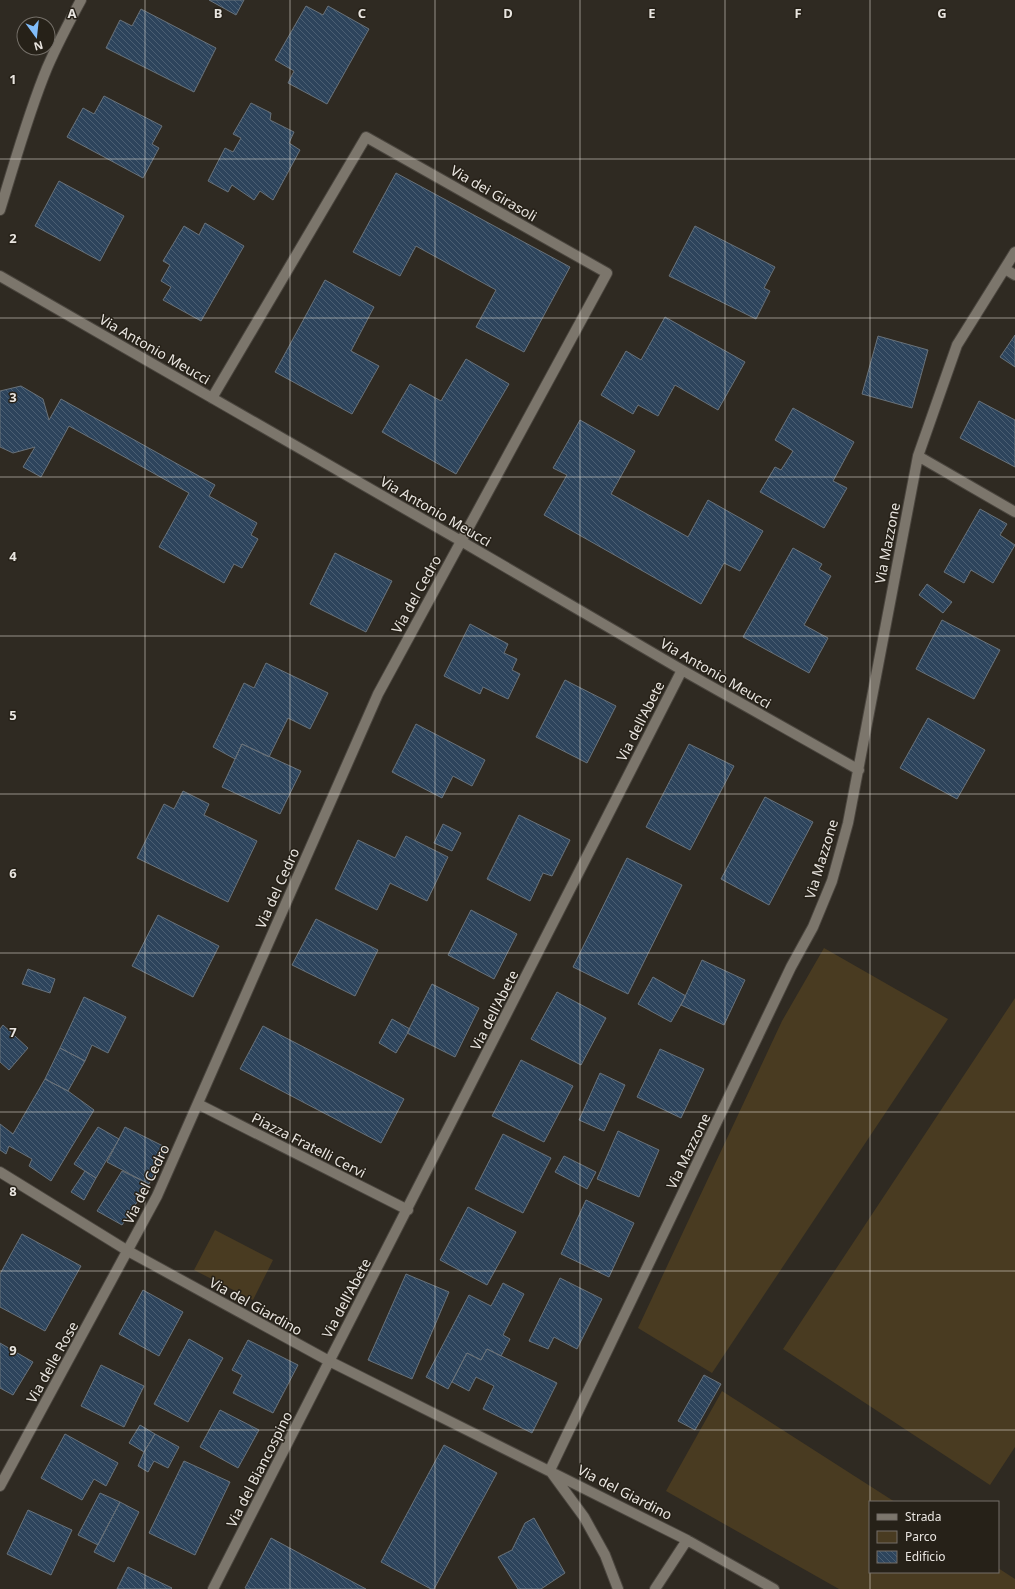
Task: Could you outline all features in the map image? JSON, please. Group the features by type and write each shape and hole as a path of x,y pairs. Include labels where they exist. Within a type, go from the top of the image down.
{"street":[{"path":"0,210 31,110 47,67 81,0"},
{"name":"Via dei Girasoli","path":"212,398 366,137 607,273 461,541"},
{"name":"Via Mazzone","path":"550,1470 788,974 813,927 832,881 848,823 859,770 918,456 957,345 1015,252"},
{"path":"1005,269 1015,275"},
{"name":"Via Antonio Meucci","path":"0,276 682,670 859,770"},
{"path":"918,456 1015,512"},
{"name":"Via del Cedro","path":"128,1251 157,1196 378,694 461,541"},
{"name":"Via dell'Abete","path":"329,1361 408,1210 682,670"},
{"name":"Piazza Fratelli Cervi","path":"198,1104 408,1210"},
{"name":"Via del Giardino","path":"0,1172 128,1251 329,1361 550,1470 687,1540 774,1589"},
{"name":"Via delle Rose","path":"0,1486 128,1251"},
{"name":"Via del Biancospino","path":"214,1589 329,1361"},
{"name":"Via del Giardino","path":"550,1470 584,1517 605,1555 618,1589"},
{"path":"655,1589 687,1540"}],"green space":[{"path":"824,948 948,1019 712,1373 638,1328 782,1021"},
{"path":"1015,998 1015,1447 990,1485 783,1349"},
{"path":"215,1230 273,1260 253,1300 194,1270"},
{"path":"722,1391 893,1501 869,1501 869,1573 999,1573 999,1569 1015,1579 1015,1589 839,1589 666,1491"}],"building":[{"path":"209,0 244,0 236,15"},
{"path":"306,6 323,15 328,6 369,29 327,104 288,83 294,71 275,60"},
{"path":"141,9 216,48 194,92 106,48 120,20 132,26"},
{"path":"104,96 162,126 152,144 159,148 143,178 67,137 83,108 94,114"},
{"path":"251,103 271,113 270,120 294,132 289,143 300,150 273,200 260,191 254,200 232,185 228,192 208,181 225,148 233,152 241,138 233,134"},
{"path":"396,173 570,267 524,352 476,327 496,290 416,246 400,276 353,252"},
{"path":"59,181 124,216 100,261 35,226"},
{"path":"205,223 244,246 201,321 163,300 171,287 161,281 170,265 163,261 184,226 199,235"},
{"path":"695,226 775,267 764,288 770,291 756,319 669,276"},
{"path":"325,280 374,307 351,351 379,366 352,414 275,372"},
{"path":"665,317 745,362 718,410 675,385 658,416 638,405 633,414 601,395 626,351 641,360"},
{"path":"1015,335 1015,367 1000,357"},
{"path":"878,336 928,350 912,408 862,394"},
{"path":"466,359 509,384 456,474 382,432 410,384 441,401"},
{"path":"21,386 43,399 49,420 61,399 215,485 209,496 257,523 251,535 258,539 242,568 234,564 224,583 159,547 189,493 69,426 41,477 23,467 35,447 13,453 0,447 0,391"},
{"path":"979,401 1015,420 1015,467 960,438"},
{"path":"793,408 854,442 833,481 847,488 824,528 760,492 775,467 781,470 793,451 775,440"},
{"path":"580,420 635,451 611,494 688,537 708,500 763,531 740,571 724,563 701,604 544,515 567,475 553,468"},
{"path":"980,509 1007,524 1000,535 1015,545 993,583 971,570 964,583 944,572"},
{"path":"793,548 822,564 819,569 831,576 804,625 828,638 809,673 743,637"},
{"path":"335,553 392,581 366,632 310,604"},
{"path":"927,584 952,602 943,613 919,595"},
{"path":"942,620 1000,650 974,699 916,669"},
{"path":"470,624 508,644 504,653 517,659 512,670 520,674 508,699 483,687 480,694 444,676"},
{"path":"266,663 328,693 310,729 288,718 269,757 242,744 235,759 213,747 244,683 254,688"},
{"path":"565,680 616,706 587,763 536,737"},
{"path":"928,718 985,750 957,799 900,768"},
{"path":"416,724 485,760 472,786 453,776 442,798 392,772"},
{"path":"242,744 301,771 280,814 222,787"},
{"path":"689,744 734,766 690,850 646,827"},
{"path":"183,791 209,804 204,815 257,841 228,902 137,858 164,804 174,809"},
{"path":"765,797 813,822 769,905 721,879"},
{"path":"519,815 570,840 552,876 543,873 530,901 487,879"},
{"path":"443,824 461,833 452,851 434,843"},
{"path":"406,836 448,857 427,901 390,883 377,910 335,889 358,840 395,858"},
{"path":"627,858 682,885 628,994 573,967"},
{"path":"471,910 517,934 494,979 448,955"},
{"path":"158,915 219,946 193,997 132,966"},
{"path":"316,919 378,950 355,996 292,965"},
{"path":"702,960 745,980 724,1025 681,1005"},
{"path":"28,969 55,979 50,993 22,984"},
{"path":"653,977 686,996 671,1022 638,1004"},
{"path":"432,984 479,1008 455,1057 407,1033"},
{"path":"557,992 606,1018 581,1065 531,1039"},
{"path":"84,997 126,1017 108,1053 92,1045 85,1061 60,1048"},
{"path":"392,1019 410,1029 396,1053 379,1043"},
{"path":"3,1025 28,1048 9,1070 0,1062 0,1029"},
{"path":"263,1026 404,1099 381,1143 240,1069"},
{"path":"60,1048 85,1061 68,1091 45,1079"},
{"path":"660,1049 704,1069 681,1118 637,1097"},
{"path":"521,1060 573,1086 544,1142 492,1116"},
{"path":"600,1073 625,1085 604,1131 579,1120"},
{"path":"45,1079 68,1091 94,1110 51,1181 29,1166 32,1159 9,1146 6,1154 0,1150 0,1124 13,1134"},
{"path":"98,1127 119,1139 96,1178 74,1164"},
{"path":"125,1127 167,1148 149,1184 107,1162"},
{"path":"618,1131 659,1150 639,1197 597,1179"},
{"path":"503,1134 551,1158 523,1213 475,1189"},
{"path":"564,1156 596,1172 587,1189 555,1172"},
{"path":"85,1171 96,1178 84,1200 71,1192"},
{"path":"122,1171 149,1184 122,1225 97,1211"},
{"path":"586,1200 634,1223 609,1277 561,1254"},
{"path":"468,1207 516,1232 487,1285 440,1260"},
{"path":"22,1234 81,1266 45,1331 0,1307 0,1274"},
{"path":"406,1274 449,1292 412,1379 368,1360"},
{"path":"560,1278 602,1299 577,1349 554,1337 548,1349 529,1341"},
{"path":"503,1283 524,1294 503,1335 510,1339 501,1356 487,1349 481,1360 467,1353 448,1389 426,1377 469,1295 491,1306"},
{"path":"143,1290 183,1312 159,1356 119,1334"},
{"path":"189,1339 223,1358 188,1422 154,1404"},
{"path":"248,1340 298,1365 273,1413 233,1393 242,1375 232,1370"},
{"path":"0,1343 33,1362 13,1395 0,1388"},
{"path":"487,1349 557,1383 532,1433 483,1409 494,1386 476,1377 469,1391 452,1382 467,1353 481,1360"},
{"path":"101,1365 144,1386 124,1427 81,1406"},
{"path":"704,1375 721,1384 695,1430 678,1421"},
{"path":"220,1410 259,1430 238,1468 200,1447"},
{"path":"140,1425 155,1434 144,1452 129,1443"},
{"path":"65,1434 118,1463 106,1486 94,1479 82,1500 41,1478"},
{"path":"155,1434 179,1447 168,1468 154,1461 148,1472 138,1466 144,1452"},
{"path":"444,1445 497,1473 434,1589 431,1589 381,1562"},
{"path":"184,1461 230,1482 195,1555 149,1533"},
{"path":"100,1493 120,1502 98,1545 78,1535"},
{"path":"120,1502 139,1512 114,1562 94,1552"},
{"path":"28,1510 72,1530 51,1575 7,1554"},
{"path":"534,1518 565,1573 541,1589 518,1589 498,1557 512,1550 525,1523"},
{"path":"271,1538 366,1589 245,1588"},
{"path":"128,1567 172,1588 117,1589"}]}
